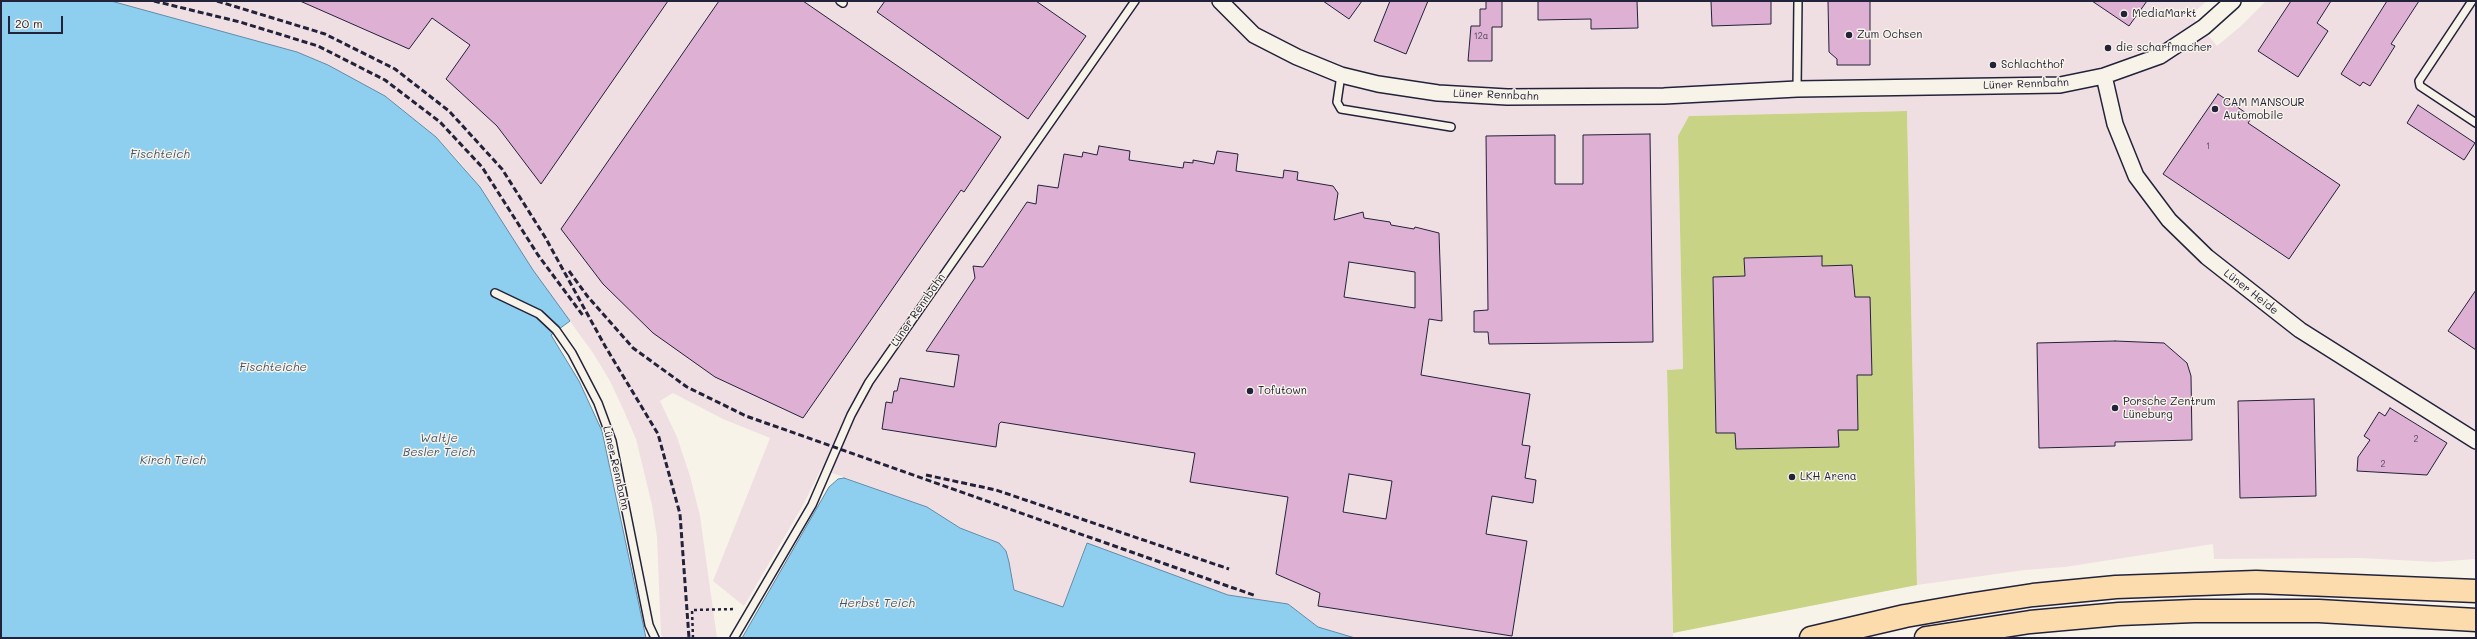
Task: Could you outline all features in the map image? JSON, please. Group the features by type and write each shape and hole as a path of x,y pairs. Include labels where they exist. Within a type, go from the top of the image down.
{"highway":[{"path":"1811,638 1905,616 1960,606 2033,594 2116,587 2256,582 2476,591"},
{"path":"1926,638 2030,622 2119,614 2194,611 2319,611 2476,620"}],"street":[{"name":"Lüner Rennbahn","path":"1220,1 1254,35 1297,57 1341,75 1378,84 1438,93 1507,96 1664,96 1797,89 2060,85 2104,76 2160,56 2204,26 2233,1"},
{"name":"Lüner Heide","path":"2104,76 2115,124 2136,176 2169,220 2207,257 2300,330 2476,441"}],"lane":[{"name":"Lüner Rennbahn","path":"734,638 812,505 851,415 869,382 1135,1"},
{"path":"1797,89 1798,1"},
{"path":"2472,1 2419,80 2420,86 2476,123"},
{"path":"1341,75 1337,102 1341,109 1451,127"},
{"name":"Lüner Rennbahn","path":"496,293 539,314 556,330 572,353 598,402 612,441 649,625 655,638"}],"path":[{"path":"694,638 692,610 722,608"}],"shaded area":[{"path":"111,1 2207,1 2191,15 2217,46 2241,26 2266,1 2476,1 2476,559 2435,562 2361,558 2214,559 2213,544 2065,567 2025,570 1917,585 1907,111 1690,116 1678,137 1683,369 1667,370 1673,638 1355,638 1318,627 1288,604 1228,595 1086,543 1063,607 1014,590 1005,551 989,538 960,528 927,507 821,469 803,505 744,606 713,581 770,438 723,419 673,393 660,401 677,437 690,476 700,516 717,638 664,638 661,635 657,537 652,505 636,439 624,411 610,381 593,353 533,270 480,187 459,161 436,137 385,96 328,65 297,52"}],"green space":[{"name":"LKH Arena","path":"1907,111 1917,585 1673,633 1667,370 1683,369 1678,136 1689,116"}],"water":[{"name":"Fischteiche","path":"1,1 111,1 297,52 328,65 385,96 436,137 480,187 533,270 570,321 551,335 579,381 602,431 646,638 1,638"},
{"name":"Herbst Teich","path":"844,478 927,507 960,528 999,543 1006,551 1014,590 1063,607 1087,543 1228,595 1288,604 1318,627 1355,638 742,638 829,487 838,479"}],"building":[{"path":"300,1 668,1 541,184 497,126 446,79 470,45 432,18 409,49"},
{"path":"719,1 803,1 1001,137 964,192 961,190 803,418 715,377 653,333 603,284 561,229"},
{"path":"885,1 1036,1 1086,36 1028,119 877,12"},
{"path":"1323,1 1362,1 1349,19"},
{"path":"1390,1 1428,1 1406,54 1374,41"},
{"path":"1486,1 1502,1 1502,27 1492,27 1492,61 1468,61 1471,26 1480,26 1480,9 1486,9"},
{"path":"1538,1 1637,1 1638,28 1591,29 1591,19 1538,20"},
{"path":"1711,1 1771,1 1771,24 1712,26"},
{"path":"1828,1 1870,1 1870,65 1837,65 1837,59 1829,52"},
{"name":"MediaMarkt","path":"2092,1 2147,1 2129,26"},
{"path":"2291,1 2331,1 2317,23 2328,31 2298,77 2258,51"},
{"path":"2387,1 2419,1 2391,44 2395,46 2370,86 2363,82 2360,86 2341,74"},
{"path":"2218,94 2252,117 2248,123 2340,185 2289,259 2163,174"},
{"path":"2418,105 2475,143 2464,160 2407,123"},
{"path":"1650,134 1653,342 1489,344 1488,332 1474,332 1474,311 1488,310 1486,136 1555,135 1555,184 1583,184 1583,135"},
{"name":"Tofutown","path":"1099,146 1130,151 1129,160 1183,168 1184,162 1193,163 1193,160 1214,164 1217,151 1238,154 1236,171 1283,178 1284,170 1298,172 1297,180 1333,186 1338,193 1334,220 1363,212 1364,218 1390,222 1391,225 1414,229 1415,227 1439,233 1442,321 1429,319 1421,375 1530,394 1522,445 1530,446 1525,478 1536,480 1533,503 1492,496 1486,534 1527,541 1512,636 1318,606 1320,593 1276,574 1288,497 1190,482 1195,453 1001,422 999,424 996,447 882,429 886,402 892,403 894,391 897,391 900,378 954,387 959,355 926,351 975,278 973,266 983,267 1027,202 1036,204 1038,185 1058,188 1064,154 1082,157 1083,152 1097,155","holes":["1349,262 1415,272 1415,308 1344,297","1349,474 1392,481 1386,519 1343,512"]},
{"path":"1822,256 1822,266 1852,265 1855,297 1870,297 1872,375 1857,375 1858,430 1838,430 1839,447 1736,449 1735,433 1716,433 1713,277 1745,276 1744,258"},
{"path":"2476,290 2476,350 2448,331"},
{"name":"Porsche Zentrum Lüneburg","path":"2115,341 2164,343 2187,363 2191,376 2192,440 2115,442 2115,446 2039,448 2037,343"},
{"path":"2314,399 2316,496 2240,498 2238,401"},
{"path":"2390,408 2447,443 2427,475 2357,471 2358,457 2370,440 2364,436 2379,412 2385,416"}],"railway":[{"path":"154,1 240,22 318,46 385,80 440,122 482,167 538,255 584,317"},
{"path":"217,1 325,34 395,69 449,111 502,169 545,237 605,346 658,434 680,514 689,638"},
{"path":"569,271 588,297 633,348 687,387 746,416 1256,596"},
{"path":"926,475 996,490 1229,569"}],"place":[{"name":"MediaMarkt","path":"2124,14"},
{"name":"Zum Ochsen","path":"1849,35"},
{"name":"die scharfmacher","path":"2108,48"},
{"name":"Schlachthof","path":"1993,65"},
{"name":"CAM MANSOUR Automobile","path":"2215,109"},
{"name":"Tofutown","path":"1250,391"},
{"name":"Porsche Zentrum Lüneburg","path":"2115,408"},
{"name":"LKH Arena","path":"1792,477"}],"water label":[{"name":"Fischteich","path":"160,154"},
{"name":"Waltje Besler Teich","path":"439,445"},
{"name":"Kirch Teich","path":"173,460"}]}
